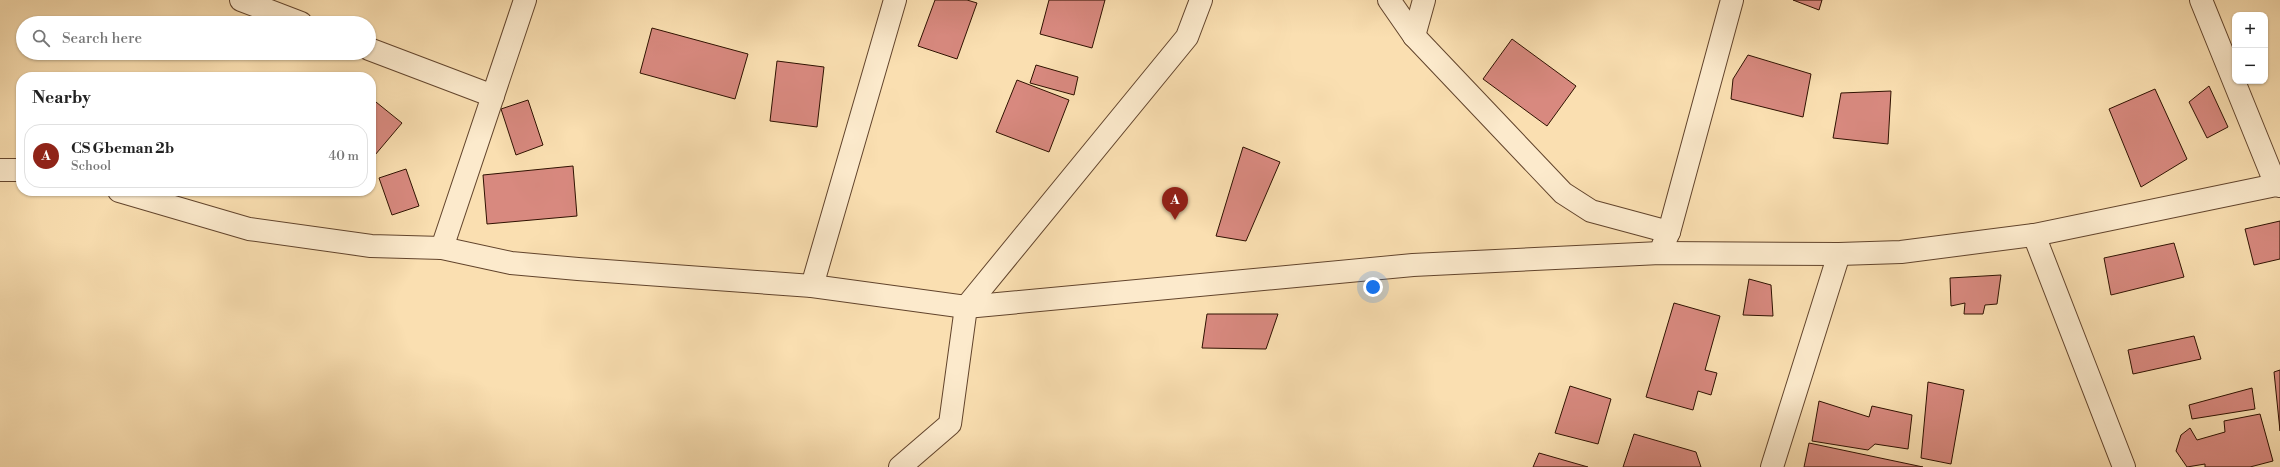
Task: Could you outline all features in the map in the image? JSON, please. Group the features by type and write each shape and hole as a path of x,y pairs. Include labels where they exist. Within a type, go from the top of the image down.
{"street":[{"path":"241,0 283,16"},
{"path":"442,248 525,0"},
{"path":"812,286 895,0"},
{"path":"900,467 950,424 966,307 1187,37 1201,0"},
{"path":"1389,0 1414,36 1563,193 1591,211 1669,232"},
{"path":"1414,36 1424,0"},
{"path":"1660,253 1669,232 1732,0"},
{"path":"136,196 249,229 371,246 442,248 510,263 812,286 966,307 1413,265 1660,253 1839,254 1901,252 2034,234 2278,186 2201,0"},
{"path":"376,52 493,96"},
{"path":"0,170 16,170"},
{"path":"2034,234 2124,467"},
{"path":"1772,467 1839,254"}],"building":[{"path":"935,0 967,0 977,3 957,59 918,46"},
{"path":"1049,0 1105,0 1092,48 1040,34"},
{"path":"1793,0 1822,0 1819,10"},
{"path":"652,28 748,54 735,99 640,73"},
{"path":"1512,39 1576,86 1547,126 1483,79"},
{"path":"1748,55 1811,74 1803,117 1731,99 1733,79"},
{"path":"777,61 824,67 817,127 770,121"},
{"path":"1036,65 1078,77 1074,95 1030,83"},
{"path":"1017,80 1069,100 1049,152 996,132"},
{"path":"2209,86 2228,127 2207,138 2189,102"},
{"path":"2155,89 2187,159 2141,187 2109,109"},
{"path":"1891,91 1888,144 1833,138 1841,93"},
{"path":"528,100 543,145 516,155 501,109"},
{"path":"376,102 402,123 376,154"},
{"path":"1243,147 1280,162 1246,241 1216,236"},
{"path":"573,166 577,216 487,224 483,175"},
{"path":"406,169 419,206 392,215 379,178"},
{"path":"2280,221 2280,259 2254,265 2245,229"},
{"path":"2174,243 2184,277 2111,295 2104,258"},
{"path":"2001,275 1997,304 1985,305 1983,314 1964,314 1965,303 1951,306 1950,278"},
{"path":"1749,279 1771,285 1773,316 1743,315"},
{"path":"1674,303 1720,316 1705,370 1717,373 1711,395 1698,391 1693,410 1646,397"},
{"path":"1207,314 1278,314 1266,349 1202,348"},
{"path":"2194,336 2201,359 2133,374 2128,350"},
{"path":"2280,370 2280,431 2274,372"},
{"path":"1928,382 1964,390 1951,464 1921,458"},
{"path":"1570,386 1611,399 1598,444 1555,433"},
{"path":"2252,388 2255,409 2192,419 2189,405"},
{"path":"1819,401 1869,417 1872,406 1912,415 1908,449 1875,444 1868,450 1812,441"},
{"path":"2260,414 2273,461 2250,467 2205,467 2205,464 2187,467 2176,451 2181,435 2190,428 2197,440 2225,432 2224,421"},
{"path":"1634,434 1696,452 1701,467 1623,467"},
{"path":"1809,443 1923,467 1804,467"},
{"path":"1539,453 1588,467 1533,467"}],"place":[{"name":"CS Gbeman 2b","path":"1175,220"}]}
